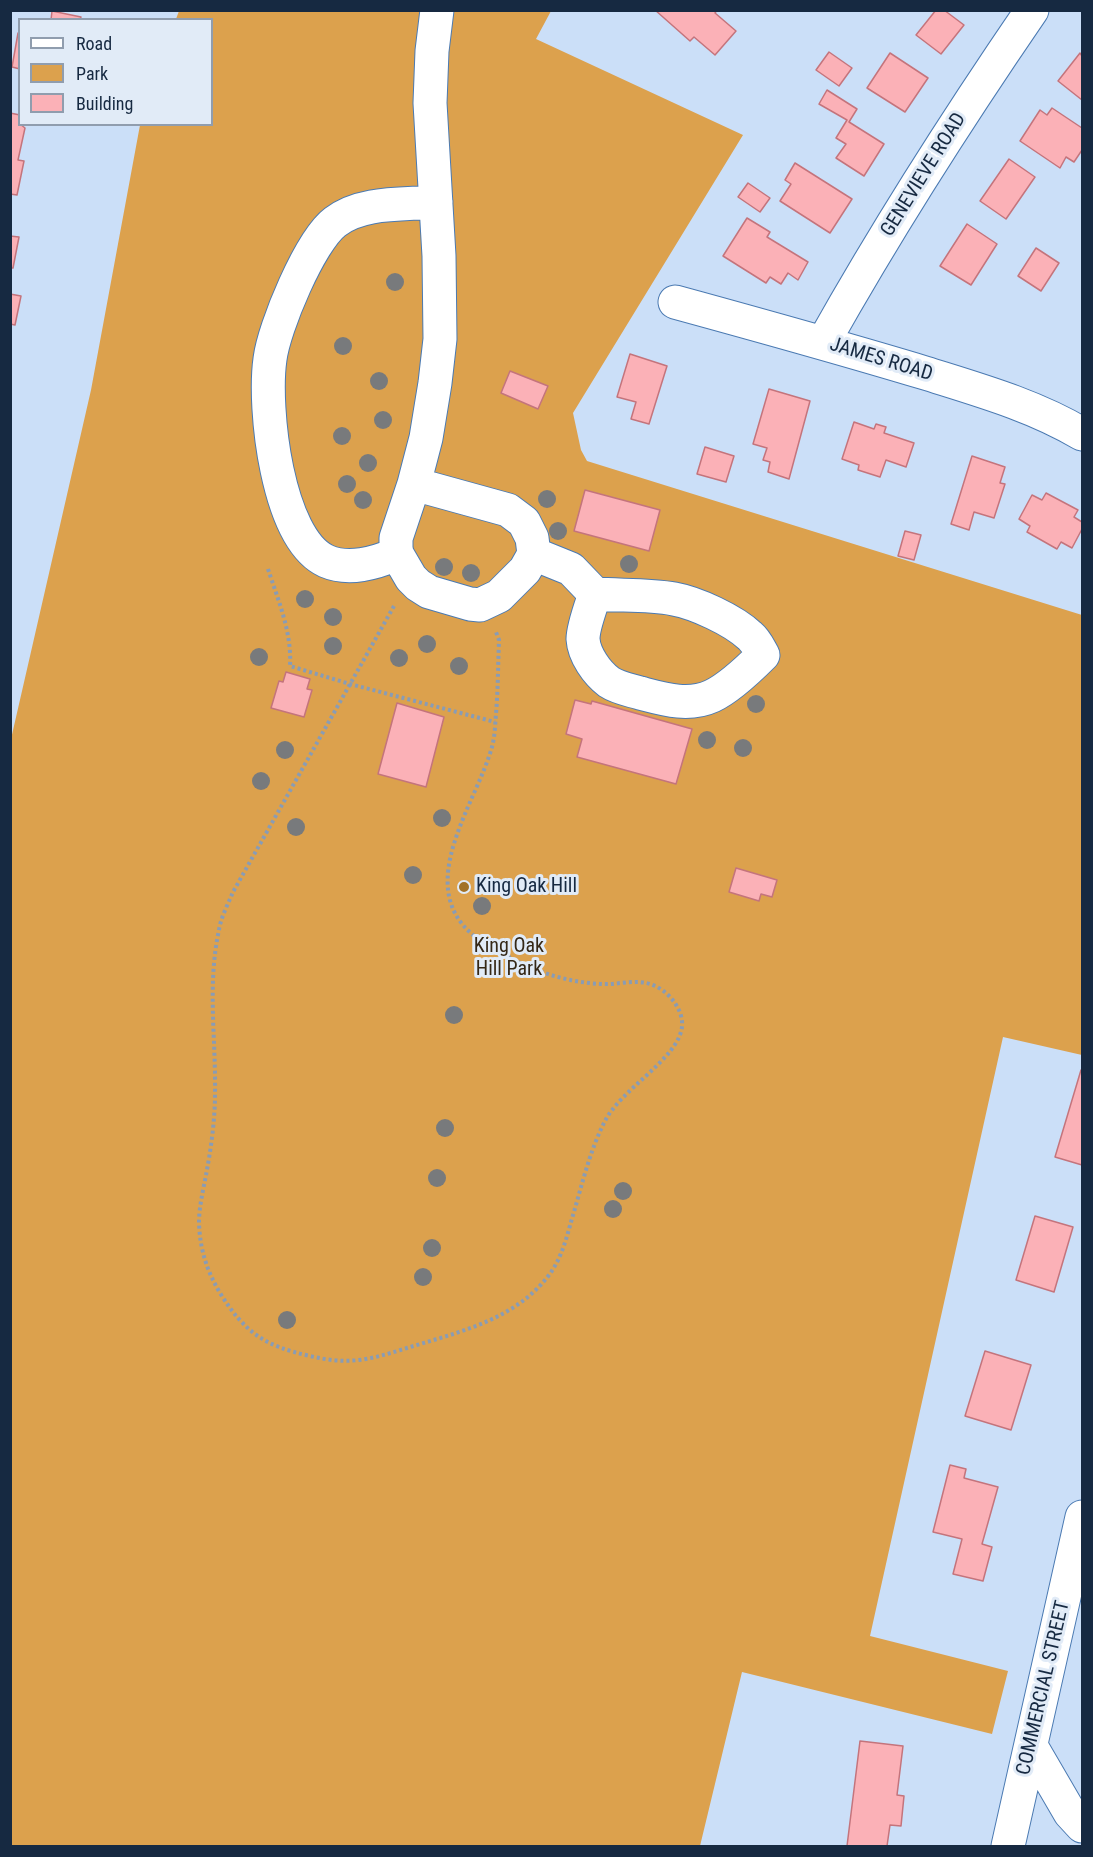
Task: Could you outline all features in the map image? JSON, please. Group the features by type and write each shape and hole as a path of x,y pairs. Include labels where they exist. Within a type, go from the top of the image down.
{"street":[{"path":"414,483 508,510 524,522 532,538 534,554 515,582 499,596 480,605 470,604 429,592 418,585 411,578 397,554 396,538 426,438 440,339 439,256 430,103 432,51 437,10"},
{"name":"GENEVIEVE ROAD","path":"824,343 854,288 963,111 1032,10"},
{"path":"397,554 365,564 339,565 315,554 299,534 284,498 270,427 268,393 270,360 278,326 313,247 334,222 345,215 369,207 436,202"},
{"name":"JAMES ROAD","path":"675,302 824,343 1012,400 1059,420 1083,434"},
{"path":"534,554 571,569 594,594 628,594 676,599 701,608 738,626 751,636 763,655 747,672 712,696 692,702 672,701 624,689 610,682 598,671 587,654 583,638 594,594"},
{"name":"COMMERCIAL STREET","path":"1015,1839 1030,1746 1083,1517"},
{"path":"1030,1746 1070,1813 1083,1826"}],"path":[{"path":"268,569 285,620 291,655 290,666 495,722"},
{"path":"396,604 233,892 219,925 213,965 212,1012 216,1096 207,1171 200,1201 202,1256 210,1276 232,1312 248,1329 264,1341 285,1351 332,1361 356,1361 376,1357 484,1323 511,1310 527,1299 554,1269 563,1249 596,1141 606,1117 668,1053 678,1039 683,1023 673,1000 650,983 604,984 570,981 537,971 504,955 473,935 456,916 447,897 447,874 455,840 494,742 500,640 495,630"}],"green space":[{"name":"King Oak Hill Park","path":"179,11 551,11 536,39 743,135 573,413 581,450 587,461 1082,615 1082,1055 1003,1037 870,1636 1008,1671 992,1734 742,1672 700,1846 11,1846 11,739 91,390 140,126 213,126 213,18 176,18"}],"building":[{"path":"655,10 717,10 715,13 736,31 715,55 694,37 690,41"},
{"path":"936,10 944,10 964,25 941,54 916,35"},
{"path":"52,11 81,17 81,18 51,18"},
{"path":"18,33 18,68 12,67"},
{"path":"829,52 852,68 839,86 816,70"},
{"path":"890,53 928,78 905,112 867,88"},
{"path":"1080,53 1082,56 1082,100 1058,81"},
{"path":"827,90 857,109 849,122 884,144 864,176 836,158 846,144 836,138 847,120 819,104"},
{"path":"1052,108 1082,128 1082,150 1074,162 1066,157 1060,168 1020,141 1040,110 1047,115"},
{"path":"10,113 18,115 18,126 25,128 18,160 24,161 17,195 10,194"},
{"path":"1009,159 1035,177 1006,219 980,201"},
{"path":"795,163 852,199 830,233 780,201 791,184 785,180"},
{"path":"748,183 770,198 760,212 738,197"},
{"path":"747,218 770,232 767,237 808,262 798,280 788,273 781,284 770,277 766,283 723,256"},
{"path":"967,224 997,244 971,285 940,266"},
{"path":"10,236 19,237 13,268 10,268"},
{"path":"1036,248 1059,263 1041,291 1018,276"},
{"path":"10,294 21,296 15,325 10,324"},
{"path":"630,354 667,366 649,424 631,419 636,402 617,397"},
{"path":"510,371 548,386 538,409 501,393"},
{"path":"769,389 810,401 789,479 768,472 770,462 763,460 767,448 753,444"},
{"path":"854,422 874,429 876,424 886,427 884,433 914,443 906,467 886,460 880,477 858,470 859,465 842,459"},
{"path":"705,447 734,456 726,482 697,474"},
{"path":"972,456 1005,467 1000,483 1005,484 994,518 974,512 969,530 951,524"},
{"path":"585,490 660,510 649,551 574,531"},
{"path":"1046,493 1078,510 1074,517 1082,522 1082,529 1072,548 1061,542 1057,549 1027,532 1030,526 1019,519 1032,495 1042,500"},
{"path":"905,531 921,535 914,560 898,556"},
{"path":"286,672 310,679 307,689 312,690 304,717 271,708 279,681 283,682"},
{"path":"575,700 591,704 592,701 692,729 676,784 577,757 582,739 566,734"},
{"path":"397,703 444,717 426,787 378,774"},
{"path":"736,868 777,880 772,897 761,894 759,901 729,892"},
{"path":"1082,1071 1082,1165 1055,1157"},
{"path":"1035,1216 1073,1227 1054,1292 1016,1280"},
{"path":"985,1351 1031,1365 1011,1430 965,1416"},
{"path":"950,1465 966,1469 964,1478 998,1487 982,1544 992,1547 983,1581 953,1574 962,1539 933,1532"},
{"path":"860,1741 903,1746 897,1795 904,1796 901,1826 890,1825 887,1846 847,1846"}],"place":[{"name":"King Oak Hill","path":"464,887"}]}
